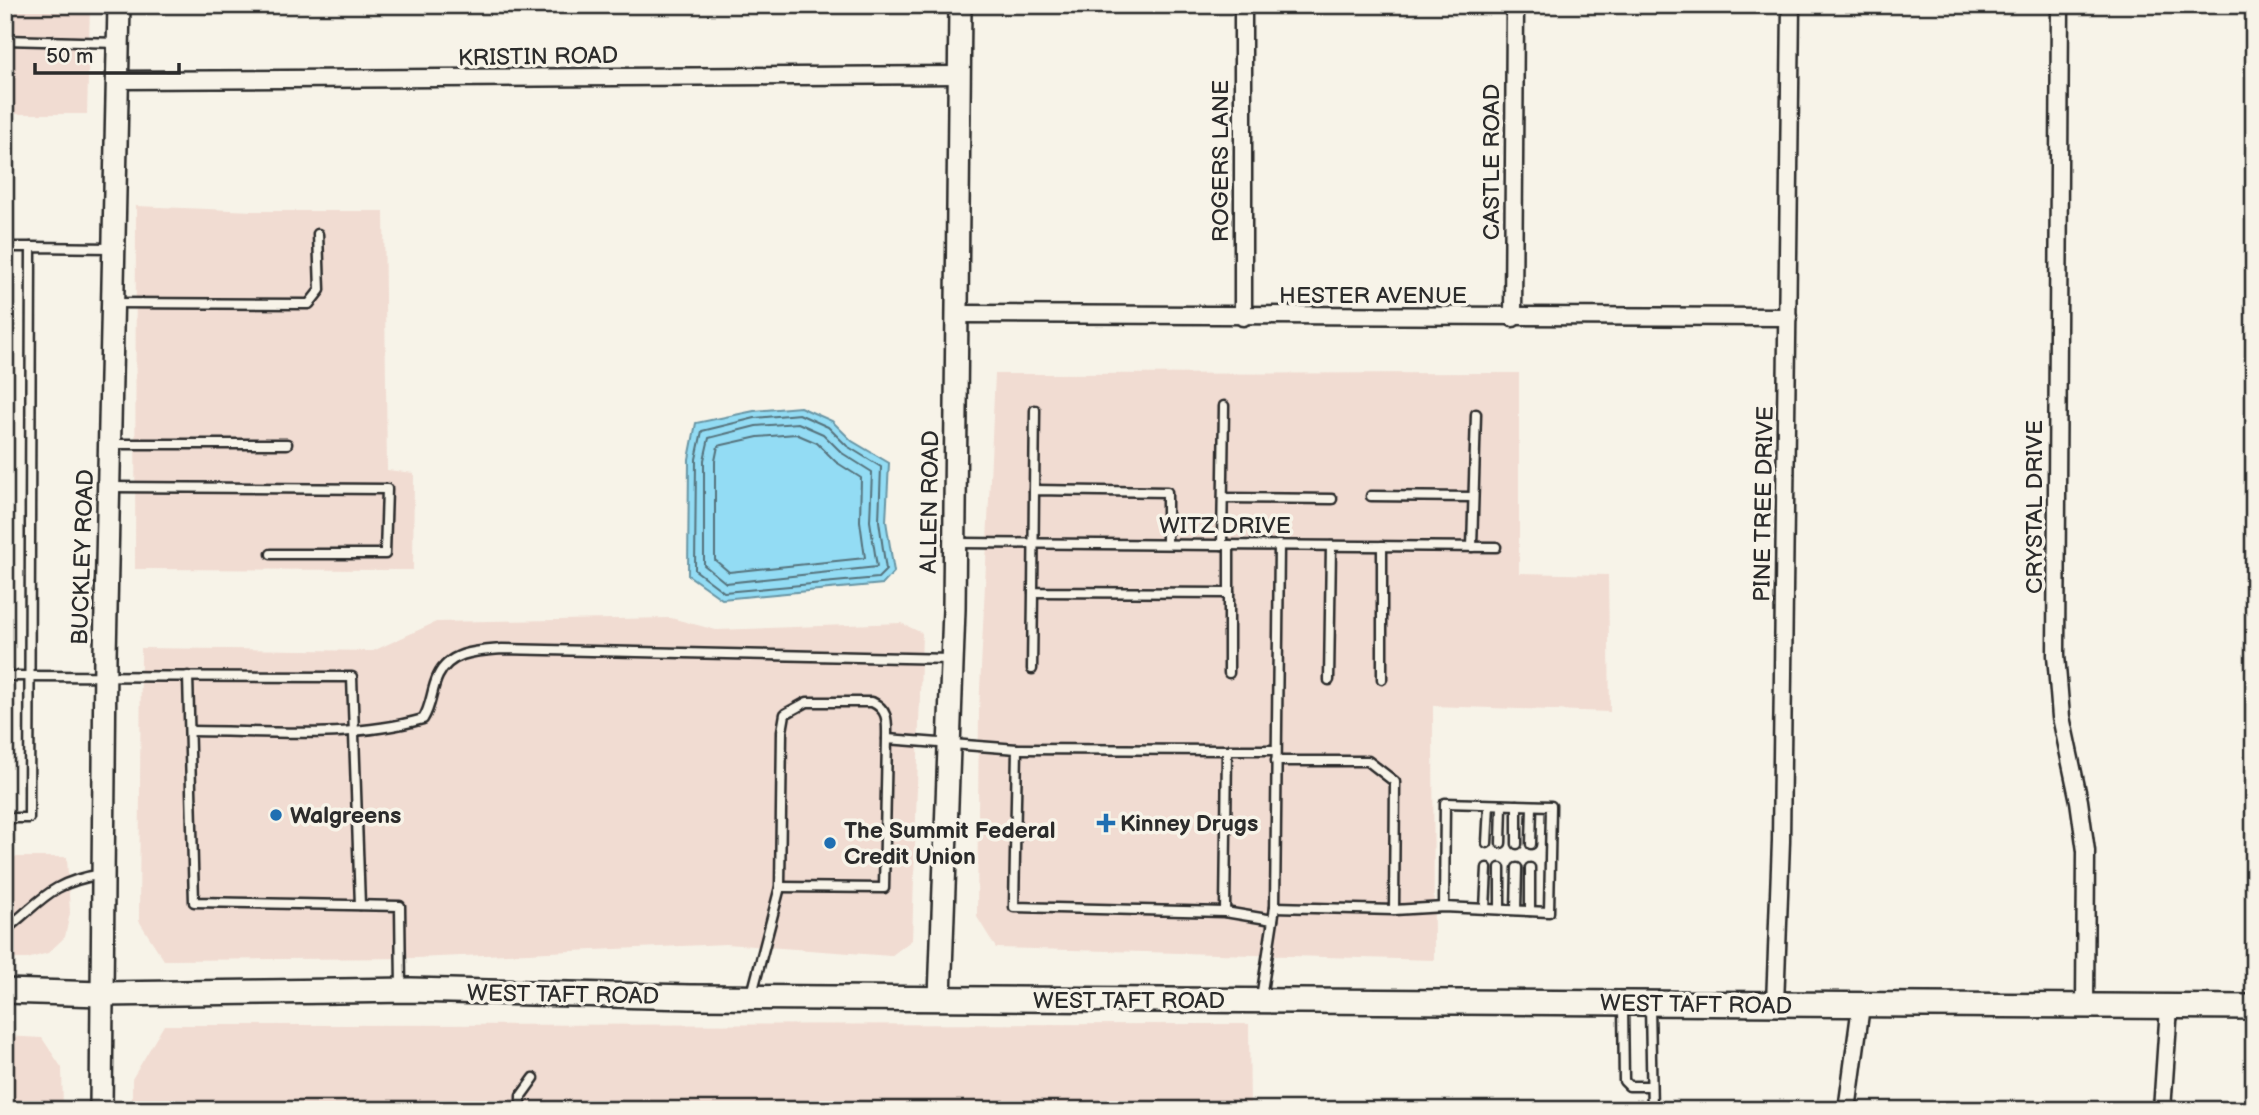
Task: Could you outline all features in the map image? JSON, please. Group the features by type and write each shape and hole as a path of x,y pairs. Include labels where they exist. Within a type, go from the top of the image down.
{"main road":[{"name":"WEST TAFT ROAD","path":"5,991 101,994 401,990 751,997 2254,1007"}],"street":[{"name":"BUCKLEY ROAD","path":"101,1110 105,675 119,5"},
{"name":"ALLEN ROAD","path":"940,998 955,542 960,5"},
{"name":"ROGERS LANE","path":"1243,5 1243,317"},
{"name":"CASTLE ROAD","path":"1513,318 1515,5"},
{"name":"PINE TREE DRIVE","path":"1774,1004 1781,841 1791,5"},
{"name":"CRYSTAL DRIVE","path":"2060,5 2056,655 2061,717 2079,800 2086,851 2085,1006"},
{"name":"KRISTIN ROAD","path":"118,80 960,75"},
{"name":"HESTER AVENUE","path":"957,314 1788,317"},
{"path":"1847,1110 1861,1006"},
{"path":"2162,1110 2169,1007"}],"lane":[{"path":"5,40 118,43"},
{"path":"114,303 309,304 320,290 318,234"},
{"path":"5,247 114,248"},
{"path":"5,818 29,818 31,247"},
{"path":"1224,407 1223,498 1229,593 1229,673"},
{"path":"1032,669 1035,411"},
{"path":"1472,547 1476,414"},
{"path":"111,444 287,444"},
{"path":"110,487 387,489 385,554 271,554"},
{"path":"1034,490 1167,492 1167,544"},
{"path":"1371,496 1473,497"},
{"path":"1223,498 1332,499"},
{"name":"WITZ DRIVE","path":"955,542 1496,547"},
{"path":"1261,1000 1275,908 1279,545"},
{"path":"1329,680 1331,545"},
{"path":"1382,546 1382,679"},
{"path":"1033,592 1229,593"},
{"path":"190,731 354,730 397,726 423,719 430,708 438,676 451,660 470,652 502,649 952,659"},
{"path":"5,676 352,677 360,905"},
{"path":"188,676 194,902 400,906 401,990"},
{"path":"751,997 780,887 782,731 785,714 807,702 872,702 882,707 887,716 884,888 780,887"},
{"path":"887,738 1017,749 1276,750"},
{"path":"1017,749 1014,907 1224,912 1273,920"},
{"path":"1224,912 1227,750"},
{"path":"1276,761 1368,761 1395,782 1394,910"},
{"path":"1275,908 1444,908 1549,912 1551,806 1446,803 1444,908"},
{"path":"1488,843 1489,804"},
{"path":"1501,843 1502,805"},
{"path":"1517,805 1517,844"},
{"path":"1531,844 1532,806"},
{"path":"1485,909 1487,868"},
{"path":"1500,868 1500,909"},
{"path":"1516,910 1517,868"},
{"path":"1530,868 1530,911"},
{"path":"5,930 51,889 71,879 102,874"},
{"path":"1622,1003 1624,1081 1629,1086 1651,1086"},
{"path":"1650,1003 1652,1110"},
{"path":"521,1110 521,1096 534,1078"}],"shaded area":[{"path":"5,5 90,5 87,114 5,114"},
{"path":"136,206 254,211 384,211 387,470 414,473 413,570 135,569"},
{"path":"1519,373 1519,573 1608,575 1610,712 1433,706 1434,960 996,948 977,917 979,710 995,374"},
{"path":"671,618 716,630 901,623 922,633 912,940 891,956 726,944 416,958 164,960 139,921 141,648 373,651 436,622"},
{"path":"5,857 67,857 70,913 65,937 48,953 27,959 5,959"},
{"path":"1249,1024 1250,1110 132,1110 132,1079 164,1025"},
{"path":"5,1036 42,1038 62,1068 63,1110 5,1110"}],"water":[{"path":"800,407 832,421 852,441 889,463 886,521 894,572 883,584 722,599 688,575 689,459 696,423 754,411"}],"place":[{"name":"Walgreens","path":"276,815"},
{"name":"Kinney Drugs","path":"1106,823"},
{"name":"The Summit Federal Credit Union","path":"830,843"}]}
